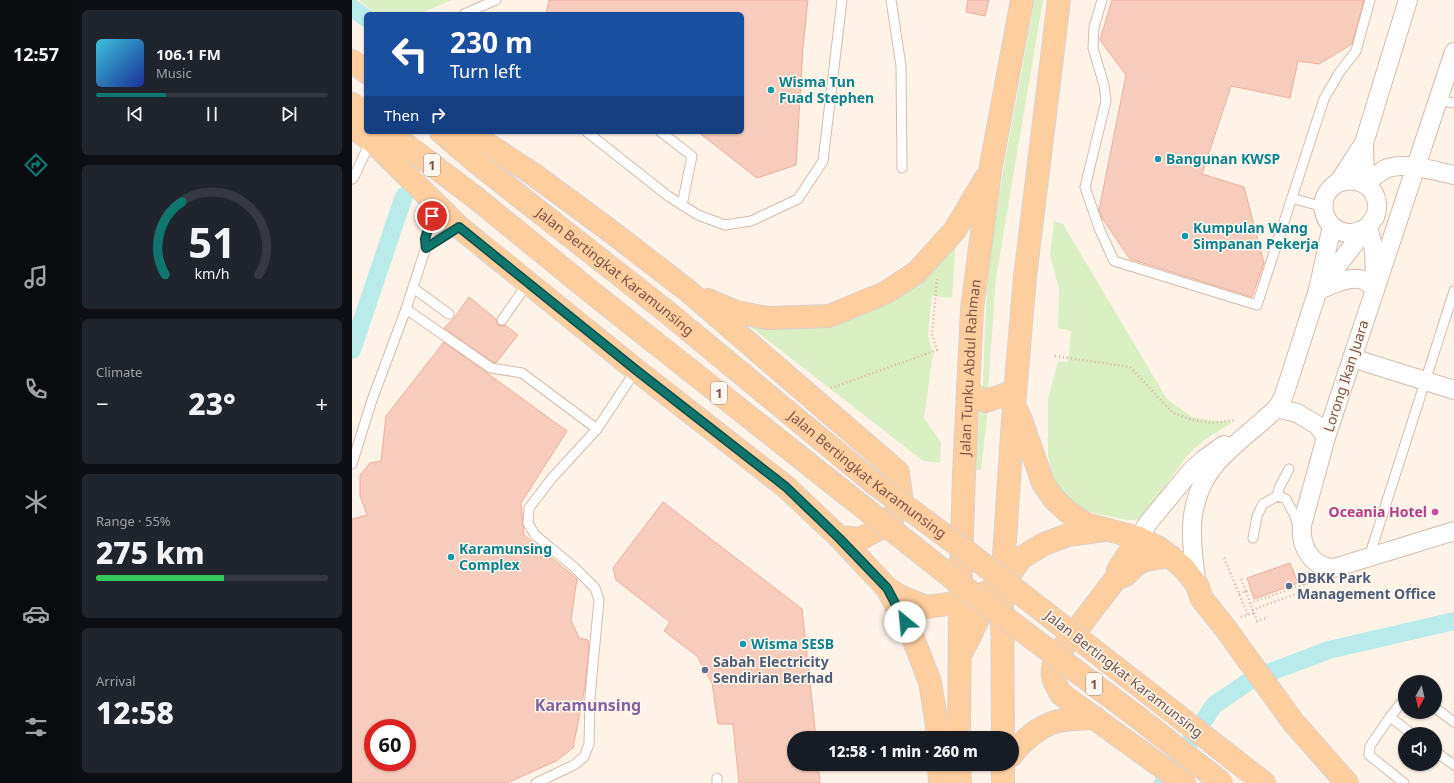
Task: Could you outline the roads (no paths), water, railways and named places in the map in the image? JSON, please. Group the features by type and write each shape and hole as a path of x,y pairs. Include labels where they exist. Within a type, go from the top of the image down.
{"main road":[{"name":"Jalan Tunku Abdul Rahman","path":"959,731 960,602 972,309 990,171 1022,0"},
{"path":"1003,731 1002,585 1014,398 1025,276 1059,0"},
{"path":"352,104 364,113"},
{"path":"352,127 364,131"},
{"name":"Jalan Bertingkat Karamunsing","path":"443,134 476,162 667,312 874,483 962,548 1264,783"},
{"path":"472,134 539,178 687,290 898,472 901,496 893,518 879,529 860,539 839,538"},
{"path":"380,136 435,204 459,227 636,370 786,487 839,538 887,588 901,597 927,607 960,602 1002,585"},
{"name":"Jalan Bertingkat Karamunsing","path":"380,136 476,198 595,295 958,582 1136,716 1222,783"},
{"path":"687,290 736,312 767,318 829,316 885,294 917,272 955,230 990,171"},
{"path":"968,389 976,398 986,402 1014,398"},
{"path":"1014,398 1043,483 1054,499 1068,512 1086,524 1139,538 1159,548 1183,567 1197,585 1202,599 1232,624 1293,722 1347,783"},
{"path":"960,655 978,619 1021,558 1044,544 1068,535 1107,530"},
{"path":"1139,538 1118,570 1118,577 1056,657 1052,666 1052,677 1060,694 1184,783"},
{"path":"1118,577 1125,576 1139,563 1155,558 1170,556"},
{"path":"887,588 911,633 930,682 937,731"},
{"path":"1019,745 1048,723 1070,718 1095,718"},
{"path":"939,771 940,783"},
{"path":"959,771 960,783"}],"street":[{"path":"1368,228 1348,234 1339,231 1332,226 1325,216 1323,207 1325,197 1330,189 1338,182 1364,143 1408,0"},
{"name":"Lorong Ikan Juara","path":"1301,536 1302,526 1326,437 1375,289 1416,167 1446,101 1454,52"},
{"path":"1364,143 1365,184"},
{"path":"1365,184 1387,168 1401,166 1416,167 1446,173"},
{"path":"1318,290 1368,228 1375,217 1377,205 1374,193 1365,184 1356,180 1338,182"},
{"path":"1197,585 1191,539 1195,504 1199,492 1218,462 1274,411 1283,398 1318,290 1332,226"},
{"path":"1368,228 1374,250 1375,289"},
{"path":"1318,290 1342,281 1354,279 1364,280 1375,289"},
{"path":"1352,358 1454,390"},
{"path":"1139,538 1148,523 1191,471 1203,460 1274,411 1297,413 1317,425 1326,437"},
{"path":"1301,536 1310,557 1320,566 1334,568 1454,531"}],"lane":[{"path":"470,12 496,0"},
{"path":"590,134 668,196 698,215 725,225 751,221 798,199 823,161 842,0"},
{"path":"891,0 902,66 902,168"},
{"path":"1102,0 1094,27 1093,48 1104,85 1106,101 1085,187 1099,228 1114,261 1257,305 1324,99 1338,73 1356,52 1370,0"},
{"path":"664,134 692,156 682,205"},
{"path":"352,179 380,136"},
{"path":"1292,198 1323,207"},
{"path":"352,464 372,400 406,309 426,248 425,239 435,204"},
{"path":"426,248 459,227"},
{"path":"502,320 528,283"},
{"path":"413,288 449,314"},
{"path":"1369,557 1454,291"},
{"path":"406,309 491,368 522,372 597,429"},
{"path":"536,783 574,765 584,757 589,744 590,697 599,600 595,588 575,568 535,535 528,523 529,508 552,478 597,429 636,370"},
{"path":"1253,538 1257,516 1263,504 1277,496 1280,486 1289,469"},
{"path":"1277,496 1286,499 1295,516 1301,536"},
{"path":"1398,707 1370,746 1369,755 1404,783"},
{"path":"1442,713 1454,722"},
{"path":"1390,717 1403,727"},
{"path":"1442,756 1454,765"}],"waterway":[{"path":"352,8 364,17"},
{"path":"352,350 404,196"},
{"path":"1163,783 1214,705 1254,678 1329,650 1454,621"}],"place":[{"name":"Wisma Tun Fuad Stephen","path":"771,90"},
{"name":"Bangunan KWSP","path":"1158,159"},
{"name":"Kumpulan Wang Simpanan Pekerja","path":"1185,236"},
{"name":"Oceania Hotel","path":"1435,512"},
{"name":"Karamunsing Complex","path":"451,557"},
{"name":"DBKK Park Management Office","path":"1289,586"},
{"name":"Wisma SESB","path":"743,644"},
{"name":"Sabah Electricity Sendirian Berhad","path":"705,670"}],"district":[{"name":"Karamunsing","path":"588,705"}]}
